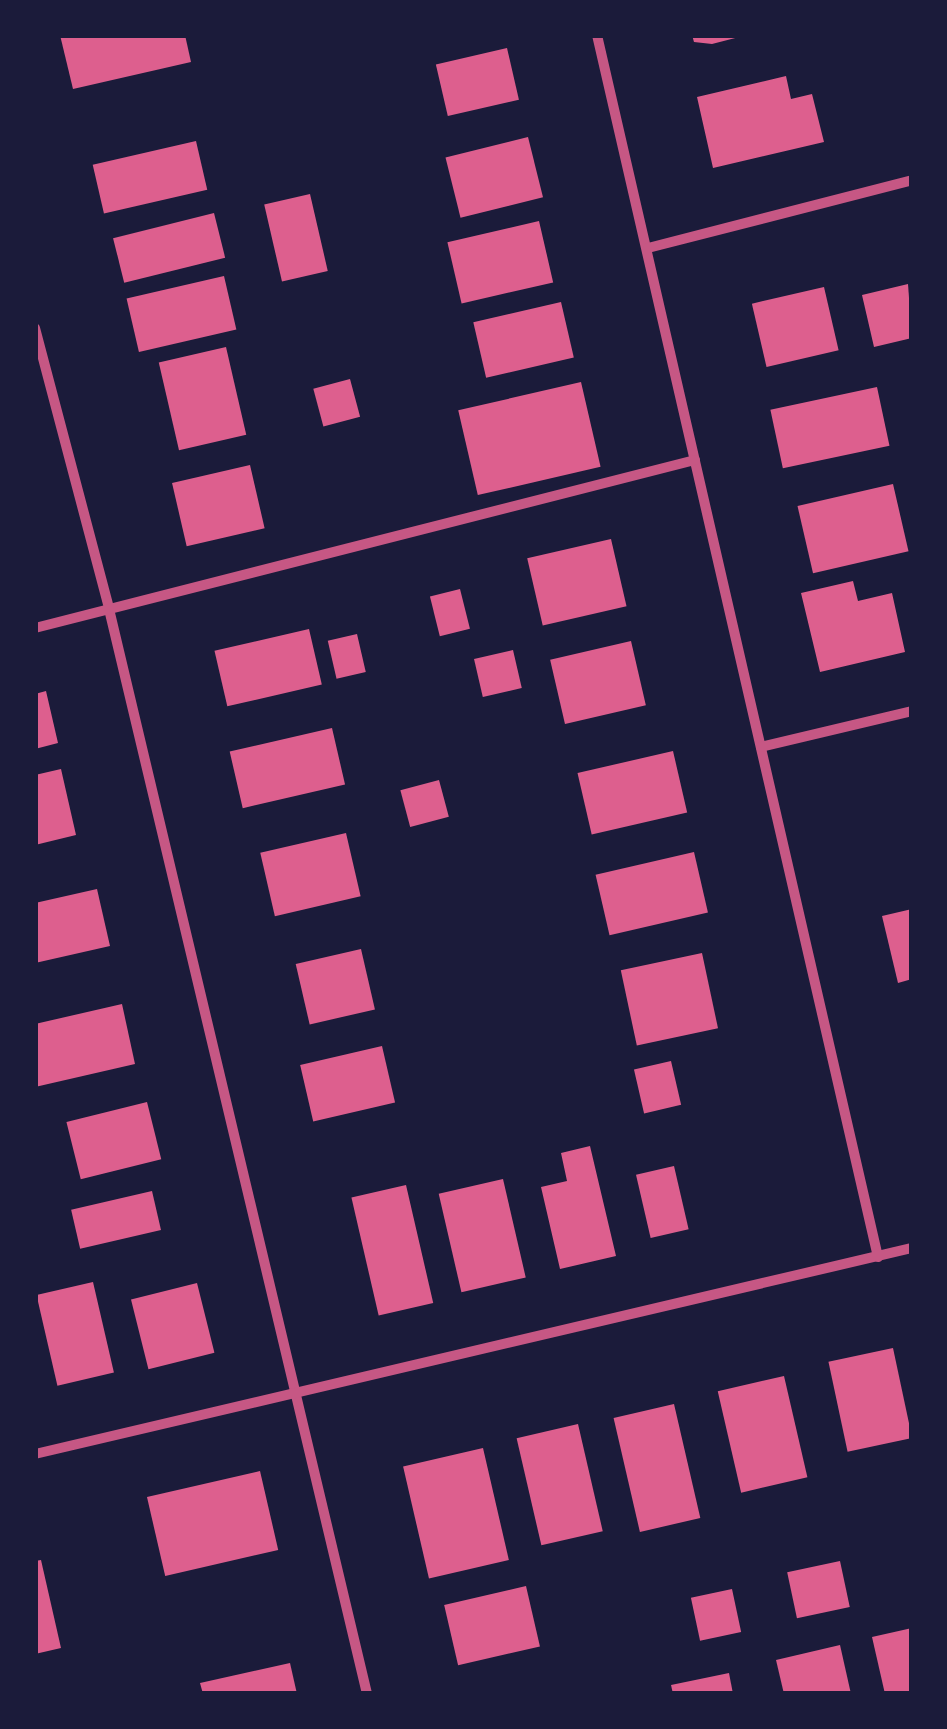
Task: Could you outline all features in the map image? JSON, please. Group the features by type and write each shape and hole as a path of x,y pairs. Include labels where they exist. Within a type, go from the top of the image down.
{"street":[{"path":"597,35 878,1257"},
{"path":"648,248 912,180"},
{"path":"35,328 108,608 367,1694"},
{"path":"35,628 695,460"},
{"path":"761,747 912,711"},
{"path":"35,1454 294,1389 912,1248"}],"building":[{"path":"60,35 185,35 191,62 73,89"},
{"path":"692,35 743,36 712,44 694,42"},
{"path":"507,48 519,100 448,116 436,64"},
{"path":"786,76 791,99 812,94 824,142 713,168 697,97"},
{"path":"528,137 543,197 461,218 446,158"},
{"path":"196,141 207,190 104,214 93,165"},
{"path":"310,194 328,271 282,282 264,205"},
{"path":"214,213 225,258 124,283 113,238"},
{"path":"539,221 553,282 462,304 447,242"},
{"path":"224,276 236,330 139,352 127,298"},
{"path":"908,284 912,338 874,347 862,295"},
{"path":"824,287 839,350 767,367 752,304"},
{"path":"561,302 574,358 486,378 473,322"},
{"path":"226,347 246,435 179,450 159,363"},
{"path":"350,379 360,417 323,427 313,389"},
{"path":"581,382 601,467 478,495 458,410"},
{"path":"877,387 889,446 783,468 770,410"},
{"path":"250,465 265,528 187,546 172,483"},
{"path":"893,484 909,551 813,573 798,506"},
{"path":"611,539 627,606 543,626 527,558"},
{"path":"853,581 858,601 892,593 905,652 820,672 801,593"},
{"path":"460,589 470,629 440,636 430,596"},
{"path":"309,629 322,685 227,706 214,651"},
{"path":"357,634 366,672 337,679 328,641"},
{"path":"631,641 646,705 565,724 550,660"},
{"path":"513,650 522,688 483,697 474,659"},
{"path":"46,691 58,743 35,749 35,694"},
{"path":"332,728 345,785 243,808 230,752"},
{"path":"673,751 687,812 592,834 578,773"},
{"path":"61,769 76,835 35,845 35,775"},
{"path":"439,780 449,817 410,827 400,790"},
{"path":"346,833 361,896 275,916 260,853"},
{"path":"694,852 708,912 610,935 596,875"},
{"path":"97,889 110,946 35,963 35,903"},
{"path":"912,909 912,979 898,983 882,916"},
{"path":"361,949 375,1009 310,1024 296,964"},
{"path":"702,953 718,1028 637,1046 621,970"},
{"path":"122,1004 135,1064 35,1087 35,1024"},
{"path":"382,1046 395,1103 313,1121 300,1065"},
{"path":"671,1061 681,1105 644,1113 634,1070"},
{"path":"147,1102 161,1159 81,1179 66,1122"},
{"path":"590,1146 616,1256 560,1269 541,1187 567,1181 561,1153"},
{"path":"674,1166 689,1229 651,1238 636,1175"},
{"path":"503,1179 526,1277 461,1292 439,1194"},
{"path":"406,1185 433,1303 379,1315 351,1198"},
{"path":"152,1191 161,1230 80,1249 71,1210"},
{"path":"93,1282 114,1373 57,1386 36,1295"},
{"path":"197,1283 214,1353 148,1369 131,1299"},
{"path":"893,1348 912,1438 848,1452 828,1362"},
{"path":"784,1376 807,1477 741,1493 718,1391"},
{"path":"674,1404 700,1518 640,1532 614,1418"},
{"path":"578,1424 603,1531 541,1545 517,1438"},
{"path":"483,1448 509,1560 429,1578 403,1466"},
{"path":"260,1471 278,1550 165,1576 147,1497"},
{"path":"41,1560 61,1648 35,1654 35,1561"},
{"path":"840,1561 850,1607 797,1618 787,1572"},
{"path":"526,1586 540,1646 458,1665 444,1605"},
{"path":"732,1589 741,1632 700,1641 691,1598"},
{"path":"912,1628 912,1694 885,1694 872,1637"},
{"path":"840,1645 851,1694 784,1694 776,1660"},
{"path":"290,1663 297,1694 203,1694 200,1683"},
{"path":"729,1673 733,1694 673,1694 671,1685"}]}
